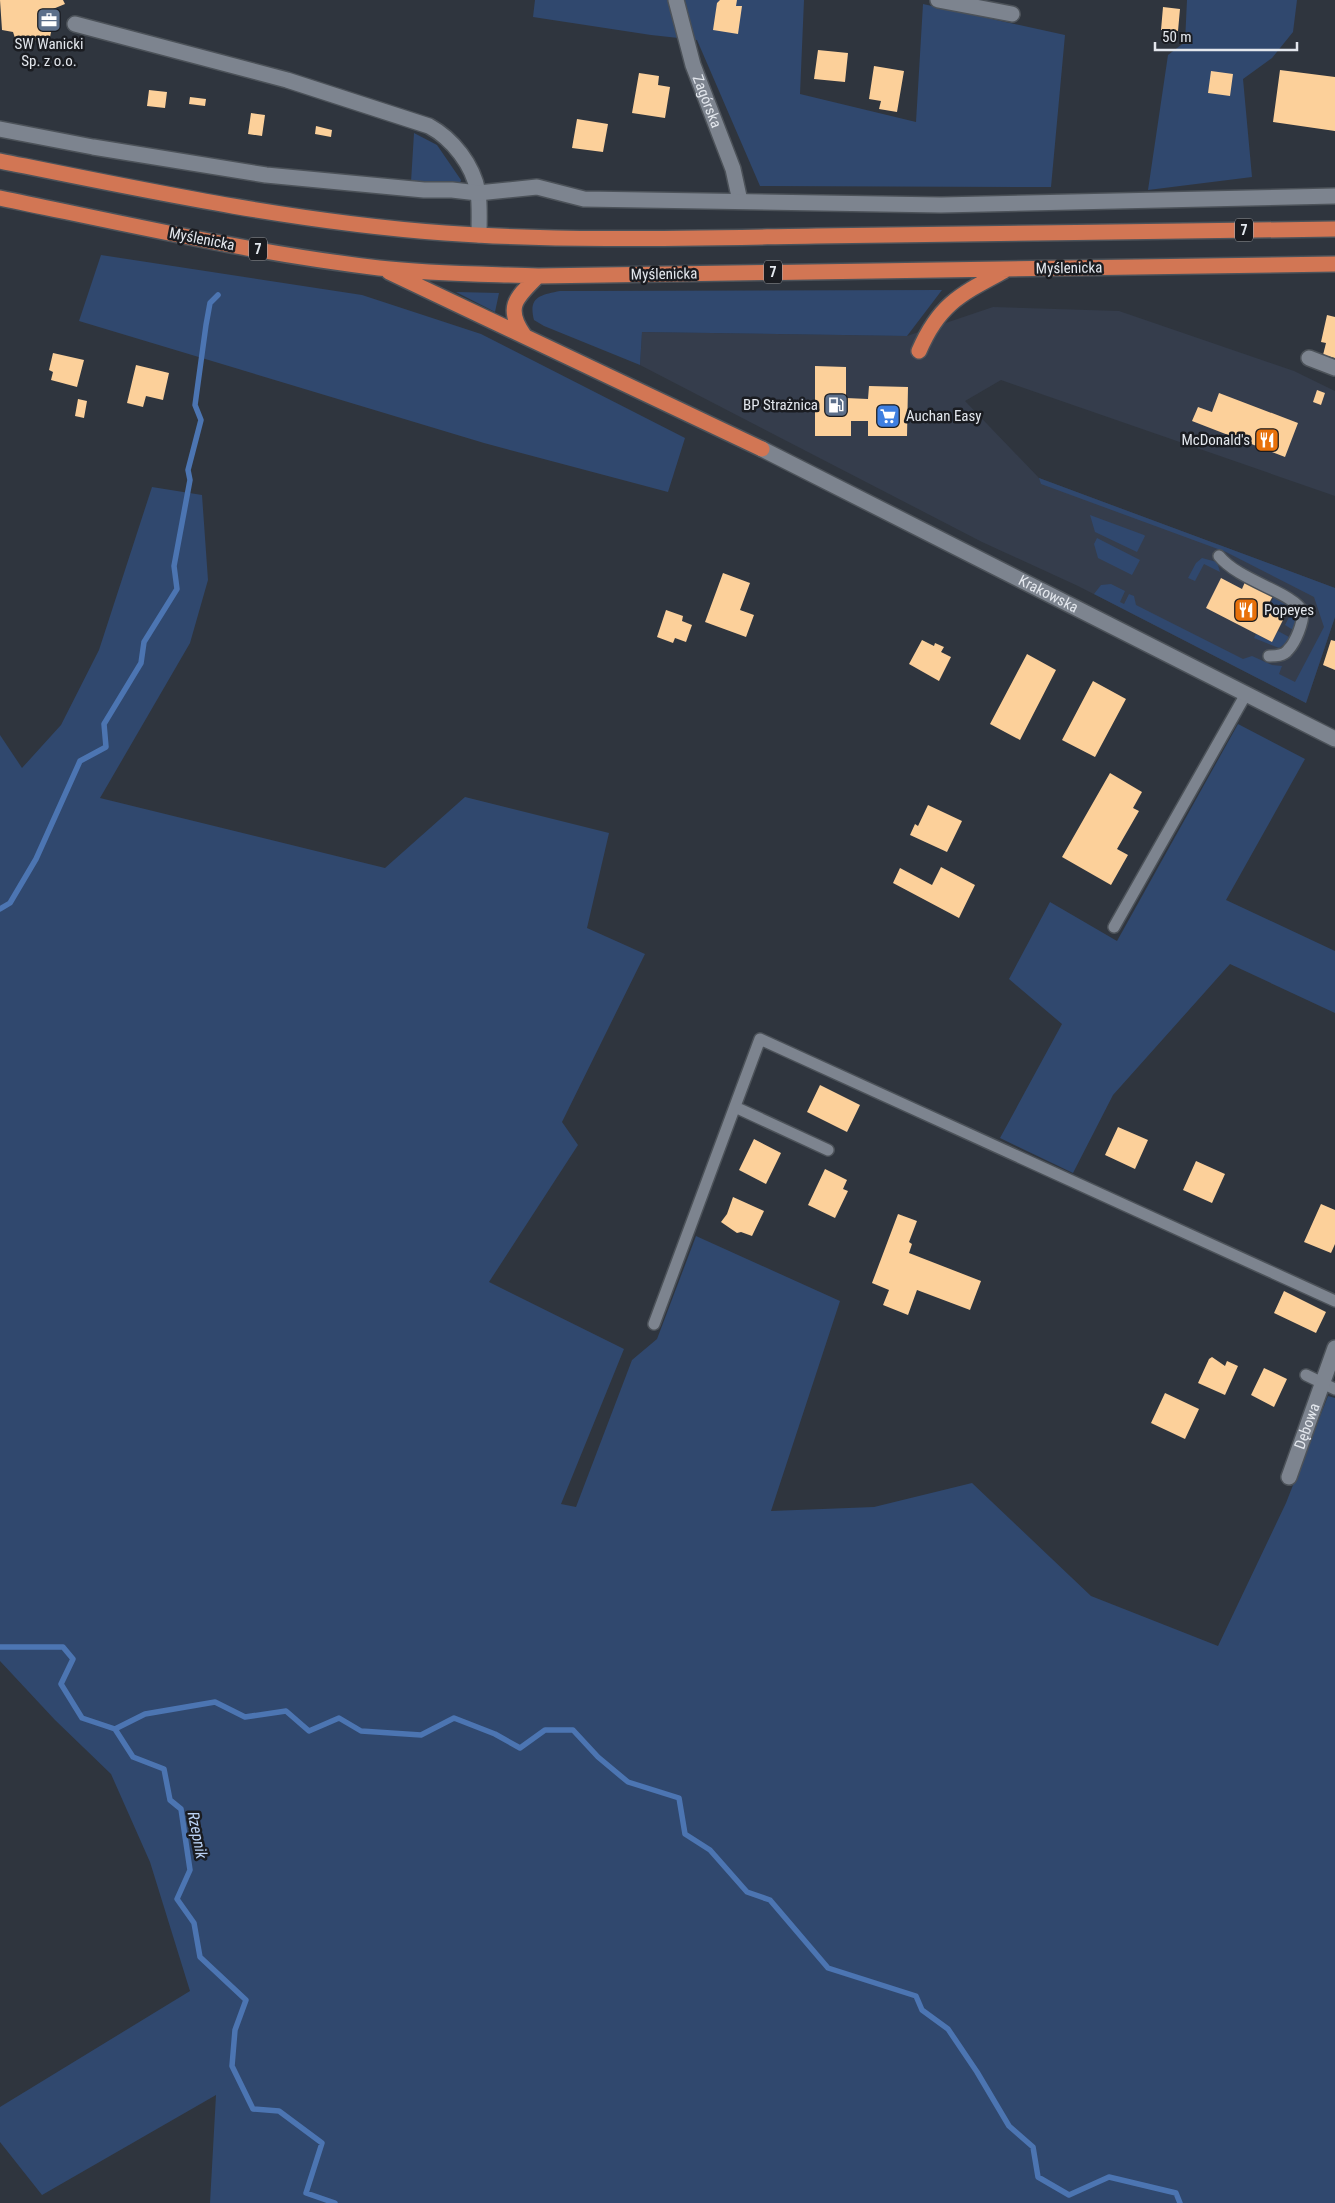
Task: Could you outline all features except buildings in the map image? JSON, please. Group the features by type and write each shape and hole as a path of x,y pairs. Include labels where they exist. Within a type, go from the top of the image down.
{"highway":[{"name":"7","path":"0,161 170,196 268,213 383,227 479,235 660,238 1335,229"},
{"name":"Myślenicka","path":"0,198 261,250 381,268 538,276 1335,264"},
{"path":"381,268 762,450"},
{"path":"919,351 926,334 958,296 1008,269"},
{"path":"524,335 516,323 513,309 522,293 538,276"}],"street":[{"name":"Zagórska","path":"676,0 693,65 733,169 740,201"},
{"path":"938,0 1012,14"},
{"path":"75,24 287,80 429,126 453,144 473,176 478,193 479,235"},
{"path":"0,129 93,147 266,175 424,190 452,190 478,193 497,192 526,186 538,187 584,199 940,204 1335,196"},
{"path":"1309,358 1335,368"},
{"name":"Krakowska","path":"762,450 1335,739"},
{"name":"Dębowa","path":"1289,1477 1329,1386 1335,1348"}],"lane":[{"path":"1219,556 1233,570 1293,601 1303,612 1303,620 1288,651 1269,656"},
{"path":"1114,927 1246,694"},
{"path":"654,1324 760,1040 1335,1301"},
{"path":"735,1107 828,1150"},
{"path":"1306,1375 1329,1386"}],"shaded area":[{"path":"535,0 804,0 800,94 916,122 923,4 1065,35 1051,187 760,186 697,40 533,17"},
{"path":"1187,0 1297,0 1293,32 1272,58 1243,79 1252,177 1148,190 1168,55 1185,42"},
{"path":"414,133 437,145 461,180 460,183 435,185 411,182"},
{"path":"101,255 362,295 481,334 685,438 668,492 484,443 79,321"},
{"path":"942,290 907,336 642,332 640,365 544,326 534,320 533,312 534,302 537,298 560,291"},
{"path":"456,292 499,293 495,312"},
{"path":"993,307 1119,311 1294,371 1335,391 1335,496 1001,380 965,401 1039,478 1335,588 1335,617 1306,703 1078,586 982,542 640,365 642,332 907,336"},
{"path":"1039,478 1335,588 1335,617 1306,703 1094,594 1101,585 1111,584 1125,591 1120,602 1124,604 1129,594 1134,596 1136,605 1243,659 1252,656 1272,665 1282,666 1279,674 1295,682 1324,627 1314,597 1226,552 1041,484"},
{"path":"152,487 202,495 208,580 190,643 100,798 385,868 465,797 609,833 587,928 645,954 562,1122 578,1145 489,1282 624,1349 561,1504 576,1507 632,1360 657,1339 696,1236 840,1301 771,1511 874,1507 972,1483 1091,1596 1218,1646 1286,1503 1328,1396 1335,1398 1335,2203 210,2203 216,2095 42,2195 0,2142 0,2107 190,1991 150,1862 111,1774 55,1720 0,1661 0,735 22,768 61,725 99,650"},
{"path":"1090,515 1144,535 1137,552 1095,532"},
{"path":"1097,538 1140,560 1132,575 1098,558 1094,544"},
{"path":"1202,558 1217,562 1220,572 1204,564 1195,581 1188,578 1196,563"},
{"path":"1274,597 1295,610 1297,620 1293,630 1285,625 1291,613 1271,603"},
{"path":"1278,631 1289,637 1286,643 1279,648 1254,638 1256,634 1272,642"},
{"path":"1238,724 1305,759 1226,900 1335,951 1335,1013 1230,964 1113,1095 1073,1173 1000,1138 1062,1024 1009,979 1050,902 1117,941"}],"waterway":[{"path":"0,909 10,903 36,859 80,761 106,747 104,724 141,663 144,642 177,589 174,566 190,480 188,470 201,420 195,405 206,325 210,303 218,295"},
{"name":"Rzepnik","path":"0,1647 63,1647 73,1659 61,1684 82,1718 115,1729 133,1757 164,1769 170,1800 181,1809 190,1870 177,1899 194,1923 200,1957 246,2000 235,2030 232,2066 253,2109 279,2111 322,2143 306,2193 335,2203"},
{"path":"115,1729 145,1714 215,1702 245,1717 286,1711 309,1731 339,1718 361,1731 421,1735 454,1718 495,1734 520,1748 545,1730 573,1730 598,1757 628,1782 679,1798 685,1834 710,1850 747,1892 770,1900 828,1968 916,1996 922,2010 948,2029 977,2072 1009,2126 1033,2147 1038,2177 1069,2195 1109,2177 1176,2193 1180,2203"}],"place":[{"name":"SW Wanicki Sp. z o.o.","path":"49,20"},
{"name":"BP Strażnica","path":"836,405"},
{"name":"Auchan Easy","path":"888,416"},
{"name":"McDonald's","path":"1267,440"},
{"name":"Popeyes","path":"1246,610"}]}
